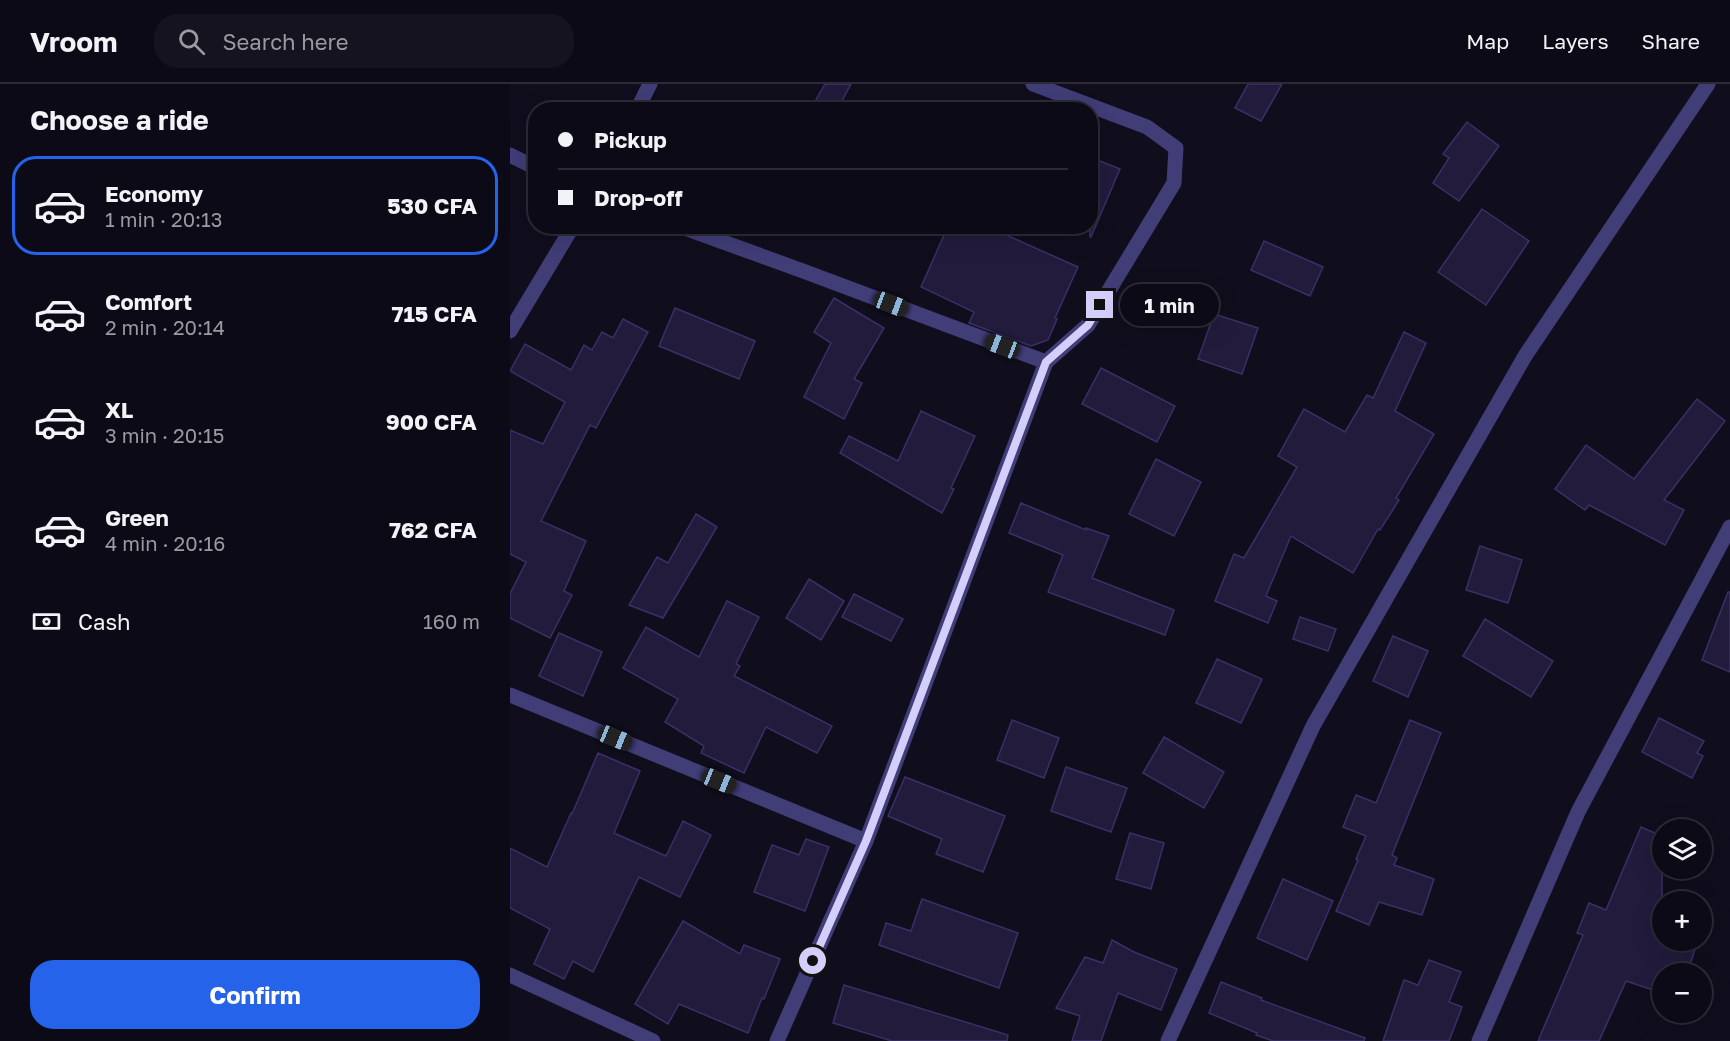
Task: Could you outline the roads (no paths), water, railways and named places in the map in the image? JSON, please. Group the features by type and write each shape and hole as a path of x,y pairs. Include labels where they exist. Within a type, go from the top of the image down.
{"street":[{"path":"641,102 650,84"},
{"path":"1033,84 1081,102"},
{"path":"1168,1041 1313,726 1526,356 1708,84"},
{"path":"777,1041 866,841 1046,362 1088,325 1174,183 1176,148 1147,127 1098,109"},
{"path":"510,155 528,164"},
{"path":"510,331 568,234"},
{"path":"701,234 1046,362"},
{"path":"1479,1041 1578,812 1730,527"},
{"path":"510,694 866,841"},
{"path":"510,975 653,1041"}]}
